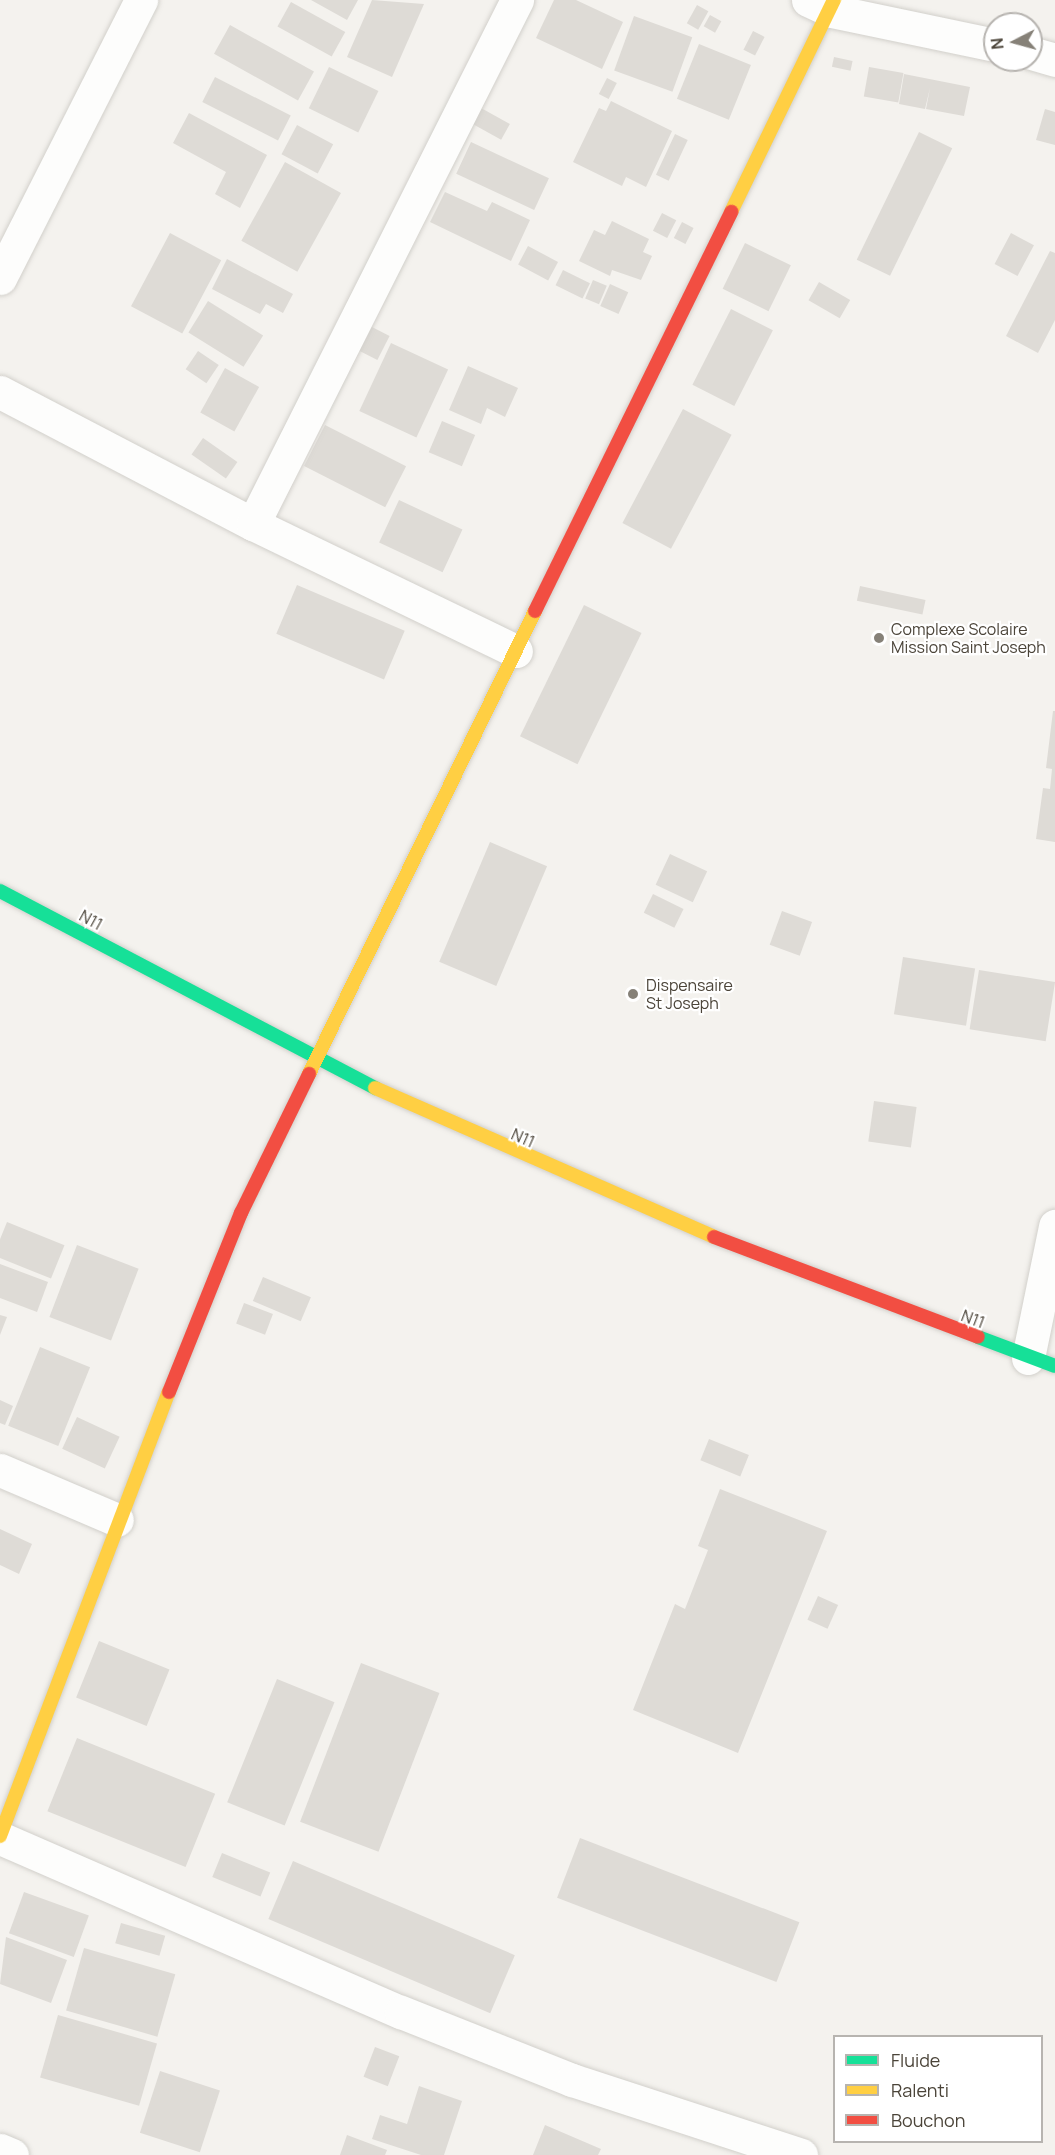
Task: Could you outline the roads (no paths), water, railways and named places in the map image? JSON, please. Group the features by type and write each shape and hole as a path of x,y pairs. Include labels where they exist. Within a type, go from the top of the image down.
{"street":[{"path":"0,278 141,0"},
{"path":"253,524 516,0"},
{"path":"801,2155 550,2072 0,1837 117,1520 241,1213 319,1062 824,4 983,42"},
{"path":"0,392 253,524 516,651"},
{"name":"N11","path":"0,891 319,1062 648,1212 1042,1362"},
{"path":"1042,1362 1055,1226"},
{"path":"0,1470 117,1520"},
{"path":"0,2150 12,2155"}],"place":[{"name":"Complexe Scolaire Mission Saint Joseph","path":"879,638"},
{"name":"Dispensaire St Joseph","path":"633,994"}]}
